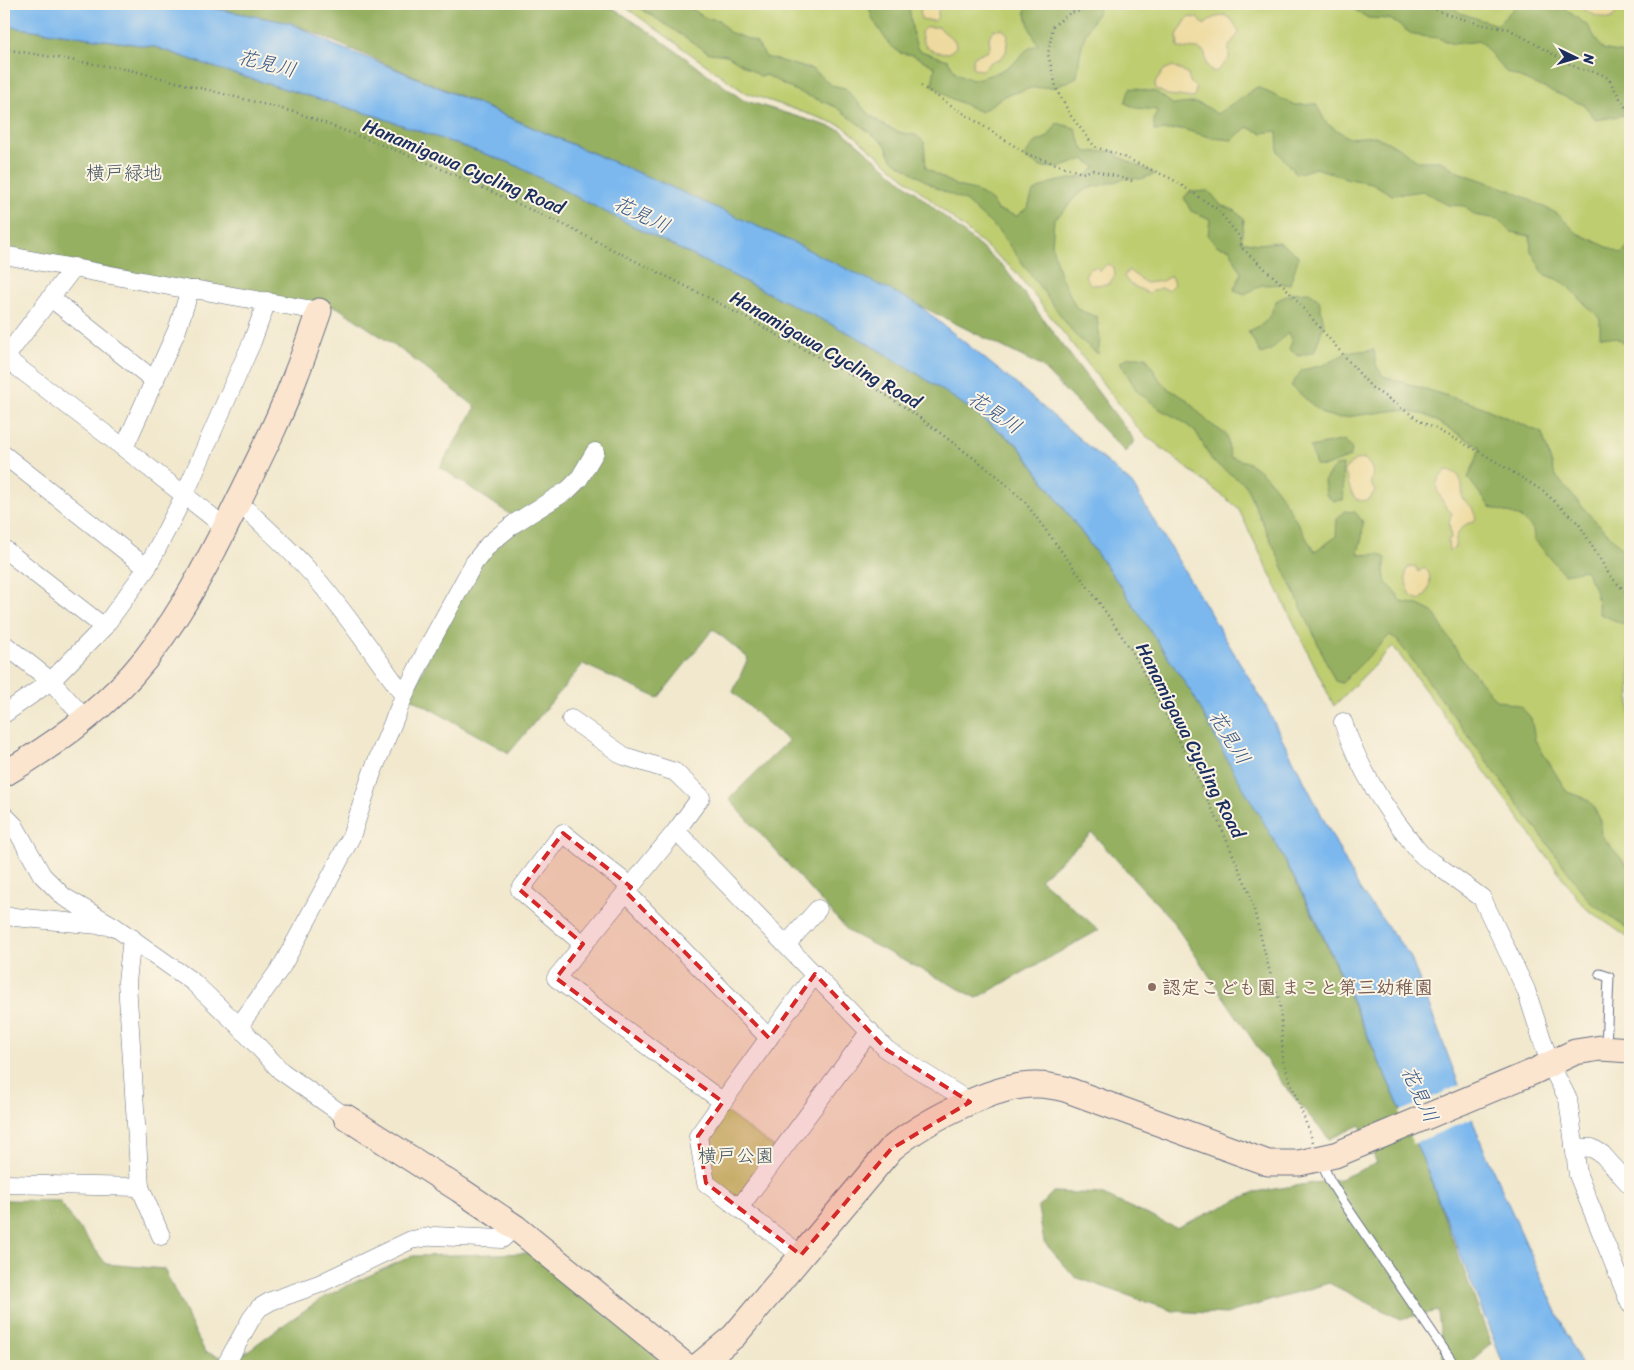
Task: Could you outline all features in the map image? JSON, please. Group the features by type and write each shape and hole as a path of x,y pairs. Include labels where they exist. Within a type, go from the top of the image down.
{"street":[{"path":"4,255 190,290 319,311 294,381 269,437 201,576 168,630 132,676 86,720 34,757 4,774"},
{"path":"74,268 4,358 225,527"},
{"path":"124,448 178,330 190,290"},
{"path":"51,298 155,381"},
{"path":"4,714 50,681 104,627 147,568 184,496 252,342 267,302"},
{"path":"239,1026 282,966 347,845 372,773 404,696 429,645 474,563 489,544 515,523 568,490 579,479 595,452"},
{"path":"4,455 147,568"},
{"path":"238,502 319,582 354,626 404,696"},
{"path":"4,549 104,627"},
{"path":"4,644 50,681 86,720"},
{"path":"571,718 624,756 675,772 702,797 556,978 723,1102"},
{"path":"1343,722 1353,750 1395,822 1425,859 1434,863 1482,898 1526,990 1541,1068 1568,1099 1578,1175 1630,1304"},
{"path":"4,815 14,825 42,875 64,897 132,938 193,982 239,1026 281,1071 346,1117 515,1227 686,1366"},
{"path":"676,831 887,1050 970,1102"},
{"path":"583,944 520,890 563,833 628,890 769,1038"},
{"path":"786,945 818,909"},
{"path":"4,916 115,927"},
{"path":"132,938 127,982 140,1187 161,1236"},
{"path":"801,1255 706,1183 698,1136 815,974"},
{"path":"739,1208 870,1031"},
{"path":"698,1366 734,1336 891,1149 906,1136 970,1102 1005,1089 1037,1085 1065,1089 1268,1162 1299,1164 1541,1068 1575,1052 1618,1049"},
{"path":"1574,1147 1592,1148 1602,1154 1630,1185"},
{"path":"4,1184 140,1187"},
{"path":"225,1366 251,1319 259,1308 271,1301 319,1284 411,1240 434,1236 502,1239 515,1227"}],"lane":[{"path":"1600,974 1609,977 1618,1049"},
{"path":"1323,1153 1330,1181 1455,1366"}],"path":[{"path":"1102,4 1100,7 1070,13 1053,26 1048,54 1057,91 1071,116 1095,147 1119,155 1172,178 1217,209 1238,236 1243,249 1284,286 1371,387 1422,422 1482,453 1543,492 1579,524 1610,576 1630,596"},
{"path":"1422,4 1449,15 1484,25 1509,29 1577,68 1608,78 1630,116"},
{"name":"Hanamigawa Cycling Road","path":"4,49 130,70 298,113 424,161 562,224 713,300 877,389 912,412 996,475 1025,502 1096,598 1132,651 1203,789 1250,894 1268,969 1280,1002 1283,1061 1323,1153"},
{"path":"920,86 1027,154 1082,173 1093,170 1132,181"}],"highlighted area":[{"path":"563,833 631,887 626,892 769,1038 815,974 887,1050 970,1102 891,1149 801,1255 706,1183 698,1136 723,1102 556,978 583,944 520,890"}],"green space":[{"path":"190,4 607,4 654,35 743,100 841,130 1003,266 1135,441 1125,452 1041,366 794,243 662,183 291,23"},
{"path":"621,4 1630,4 1630,939 1584,907 1393,646 1334,706 1238,508 1140,431 1015,271 843,126 744,92"},
{"path":"634,4 683,4 706,18 719,20 729,32 756,42 766,57 814,70 831,85 845,88 868,112 885,125 905,134 916,135 924,142 926,168 957,186 975,190 992,201 997,210 1017,216 1028,207 1033,192 1050,183 1086,176 1096,167 1084,159 1059,168 1041,167 1024,157 1034,143 1048,137 1057,123 1075,128 1086,152 1115,151 1118,156 1155,174 1141,179 1128,178 1087,189 1075,197 1064,211 1054,219 1052,246 1060,275 1077,309 1097,317 1100,339 1098,354 1075,335 998,230 965,201 936,188 892,159 885,144 836,107 796,91 766,75 760,76 727,55 709,53"},
{"path":"868,4 911,4 909,6 913,35 918,50 948,60 956,73 972,80 1001,71 1016,61 1026,50 1038,45 1030,29 1025,11 1029,4 1101,4 1084,38 1077,77 1056,87 1031,88 1004,96 981,112 950,98 932,85 935,67 913,55 900,53 889,44 873,20"},
{"path":"1345,4 1450,4 1460,13 1497,25 1518,4 1558,4 1588,26 1602,49 1630,54 1630,114 1596,120 1584,105 1506,72 1480,41 1453,44 1438,38 1413,35 1390,19 1368,18"},
{"name":"横戸緑地","path":"4,26 155,47 225,71 376,116 511,163 857,337 963,404 1018,446 1122,588 1195,698 1230,765 1278,847 1317,924 1423,1160 1491,1344 1465,1366 1444,1366 1438,1311 1400,1319 1329,1283 1226,1314 1173,1311 1075,1277 1044,1242 1038,1208 1053,1192 1101,1194 1176,1228 1255,1192 1340,1179 1377,1163 1360,1125 1329,1139 1281,1082 1171,919 1092,833 1040,879 1099,930 977,998 849,932 729,799 788,741 733,692 748,658 713,629 658,698 583,664 509,753 411,698 458,587 514,517 440,467 476,407 404,352 337,307 242,294 4,249"},
{"path":"1257,87 1295,105 1316,104 1326,123 1349,138 1375,136 1400,148 1417,161 1441,161 1458,172 1510,190 1558,214 1577,233 1622,254 1630,245 1630,346 1616,338 1600,336 1600,319 1563,282 1544,274 1531,251 1530,236 1511,232 1498,219 1474,215 1465,206 1448,205 1423,191 1392,195 1372,183 1349,179 1316,168 1296,174 1278,152 1277,131 1262,133 1247,127 1232,140 1213,138 1182,129 1154,131 1154,120 1157,110 1136,108 1125,103 1130,88 1156,92 1174,105 1192,103 1201,105 1217,114"},
{"path":"1209,191 1221,205 1236,211 1244,220 1241,241 1258,244 1279,242 1299,256 1290,284 1262,285 1245,294 1234,290 1241,273 1230,249 1216,245 1208,236 1210,219 1191,211 1184,198 1189,192"},
{"path":"1309,292 1319,299 1324,325 1314,352 1299,356 1289,349 1292,342 1288,333 1271,350 1261,354 1248,331 1267,320 1276,301 1292,293"},
{"path":"1374,350 1376,365 1383,376 1480,406 1542,433 1555,475 1587,512 1630,556 1630,627 1600,614 1595,589 1585,570 1564,574 1534,539 1533,529 1520,517 1490,507 1468,478 1480,447 1426,415 1398,410 1338,418 1323,414 1291,386 1302,370 1324,365 1348,352"},
{"path":"1129,357 1146,357 1159,379 1167,388 1186,399 1209,423 1227,435 1230,457 1249,463 1269,480 1286,503 1315,551 1336,537 1337,519 1344,511 1355,512 1363,522 1362,538 1358,552 1360,555 1379,554 1386,558 1384,572 1386,583 1395,591 1401,602 1419,605 1433,612 1461,658 1496,700 1520,706 1531,718 1535,740 1567,792 1585,798 1591,803 1601,821 1602,836 1630,869 1630,931 1590,902 1396,639 1390,635 1342,683 1335,681 1245,484 1213,462 1196,432 1179,419 1161,410 1137,391 1120,362"},
{"path":"1345,440 1352,450 1350,457 1323,467 1316,465 1310,447"},
{"path":"1343,465 1343,500 1334,501 1326,495 1324,481 1335,466"},
{"name":"横戸公園","path":"723,1110 776,1149 741,1197 732,1198 712,1184 704,1136"},
{"path":"4,1200 59,1201 106,1264 164,1269 205,1352 234,1361 321,1299 412,1256 532,1253 668,1366 4,1366"}],"sand":[{"path":"923,4 942,4 938,10 938,17 934,21 921,19 920,12"},
{"path":"1578,4 1618,4 1619,10 1611,19 1593,14"},
{"path":"1225,15 1233,21 1239,33 1229,46 1229,59 1217,71 1212,72 1206,64 1205,53 1199,49 1178,48 1177,35 1188,17 1198,18 1204,25 1213,18"},
{"path":"926,27 938,27 955,41 956,47 949,53 934,51 927,47 921,32"},
{"path":"1002,29 1008,34 1006,52 998,61 992,61 982,70 973,69 973,58 987,52 990,46 989,37 993,30"},
{"path":"1173,66 1188,74 1190,82 1196,88 1194,98 1168,95 1156,89 1155,83 1164,70"},
{"path":"1107,264 1114,267 1115,275 1109,284 1091,285 1085,276 1089,269 1096,267 1100,271"},
{"path":"1128,270 1146,283 1162,281 1171,276 1174,284 1168,290 1160,288 1148,293 1130,284 1124,277"},
{"path":"1365,459 1372,469 1371,482 1375,491 1369,499 1363,501 1354,497 1344,470 1355,460"},
{"path":"1446,470 1458,476 1462,484 1462,498 1472,507 1476,518 1459,531 1455,548 1449,551 1448,540 1451,538 1449,522 1452,513 1444,504 1436,485"},
{"path":"1415,566 1418,572 1424,568 1430,577 1428,591 1420,600 1412,597 1406,583 1408,567"}],"water":[{"name":"花見川","path":"4,4 190,4 291,23 334,45 393,68 662,183 794,243 916,303 1016,384 1132,484 1263,701 1360,890 1410,956 1482,1145 1581,1366 1504,1366 1423,1160 1318,924 1278,847 1230,765 1195,698 1122,588 1018,445 963,404 857,337 511,163 376,116 225,71 155,47 4,26"}],"pier":[{"path":"1462,1084 1474,1118 1413,1144 1399,1112"}],"place":[{"name":"認定こども園 まこと第三幼稚園","path":"1152,987"}]}
